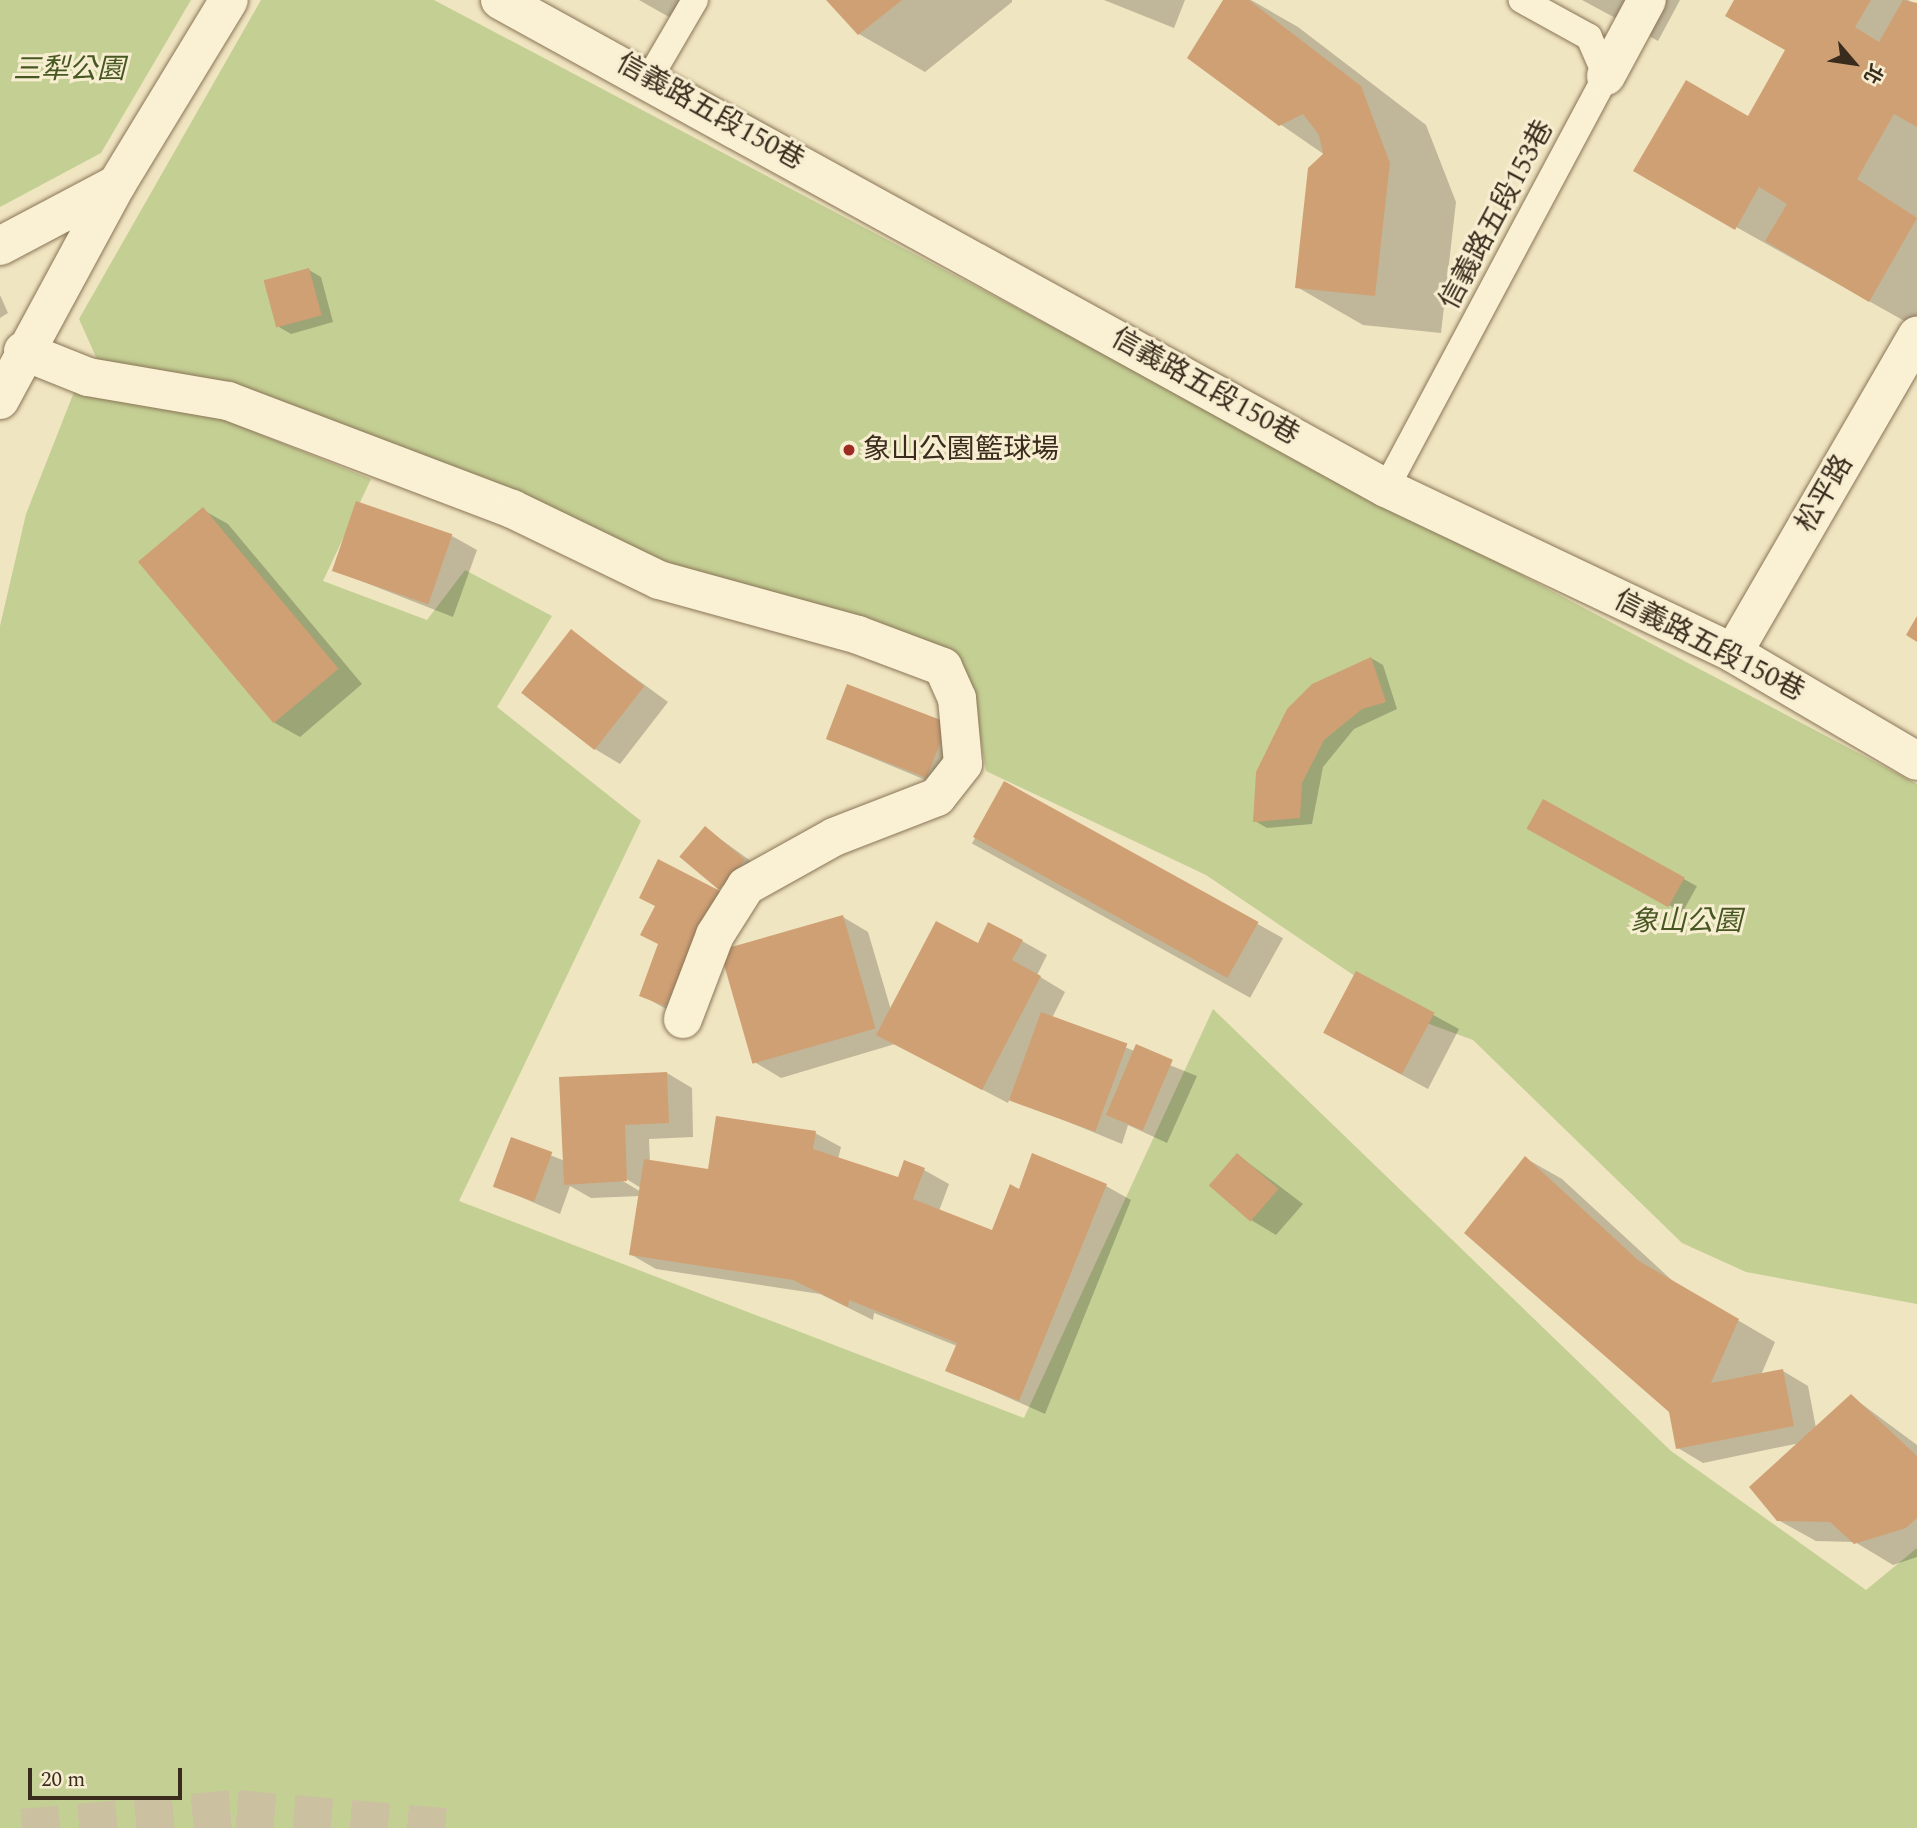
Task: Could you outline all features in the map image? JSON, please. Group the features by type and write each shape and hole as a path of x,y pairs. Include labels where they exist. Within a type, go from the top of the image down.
{"street":[{"path":"0,400 23,351 117,184 229,0"},
{"name":"信義路五段150巷","path":"500,0 650,77 1386,488 1733,653 1917,761"},
{"path":"1606,76 1647,0"},
{"path":"0,246 117,184"},
{"name":"松平路","path":"1733,653 1917,335"},
{"path":"23,351 89,377 228,401 512,509 659,580 858,635 943,667 957,698 963,764 937,796 834,837 746,886 715,935 682,1019"}],"lane":[{"path":"650,77 695,0"},
{"path":"1521,0 1589,37 1606,76"},
{"name":"信義路五段153巷","path":"1386,488 1606,76"}],"green space":[{"name":"三犁公園","path":"0,0 191,0 101,153 0,207"},
{"name":"象山公園","path":"261,0 434,0 1917,784 1917,1304 1746,1272 1682,1243 1473,1040 1421,1021 1206,875 986,771 970,679 919,639 866,617 796,610 100,366 79,319"},
{"path":"74,392 225,420 371,479 323,581 427,620 465,570 552,616 497,707 641,821 459,1201 1024,1418 1213,1009 1671,1451 1866,1590 1917,1548 1917,1828 0,1828 0,626 26,514"}],"building":[{"path":"826,0 902,0 858,35"},
{"path":"1223,0 1249,0 1361,86 1390,163 1375,296 1295,288 1308,168 1323,154 1319,135 1303,114 1279,126 1187,58"},
{"path":"1734,0 1871,0 1855,27 1879,42 1903,0 1917,3 1917,127 1894,114 1857,179 1917,218 1869,302 1765,241 1787,204 1759,187 1735,230 1633,171 1686,80 1748,116 1785,50 1725,16"},
{"path":"309,268 322,315 276,327 264,280"},
{"path":"356,501 452,534 428,604 332,571"},
{"path":"203,507 339,669 274,723 138,562"},
{"path":"1917,616 1917,642 1906,635"},
{"path":"571,629 644,686 594,750 521,693"},
{"path":"1371,657 1386,702 1362,709 1324,740 1302,783 1300,818 1253,822 1256,772 1287,709 1312,684"},
{"path":"847,684 948,723 927,778 826,739"},
{"path":"1004,781 1259,922 1227,978 973,837"},
{"path":"1543,799 1685,878 1668,907 1527,829"},
{"path":"705,826 745,859 719,890 679,857"},
{"path":"658,859 720,891 665,1006 639,996 658,944 640,935 655,906 639,898"},
{"path":"843,915 876,1028 752,1064 720,950"},
{"path":"936,921 978,943 988,922 1023,940 1012,960 1041,976 982,1090 876,1035"},
{"path":"1356,971 1435,1013 1402,1075 1323,1033"},
{"path":"1041,1012 1127,1043 1095,1132 1009,1100"},
{"path":"1136,1044 1173,1060 1143,1131 1106,1115"},
{"path":"667,1072 669,1123 625,1125 627,1181 564,1185 559,1077"},
{"path":"716,1116 816,1131 813,1149 898,1177 904,1160 925,1168 913,1199 992,1230 1010,1184 1019,1189 1032,1153 1107,1184 1019,1401 945,1371 957,1343 849,1300 848,1307 793,1280 629,1255 644,1159 708,1169"},
{"path":"511,1137 552,1152 534,1202 493,1187"},
{"path":"1237,1153 1279,1189 1250,1222 1209,1185"},
{"path":"1525,1156 1639,1261 1739,1319 1711,1383 1783,1369 1794,1426 1676,1449 1669,1412 1464,1233"},
{"path":"1851,1394 1917,1456 1917,1518 1906,1528 1854,1544 1830,1522 1777,1521 1749,1487"}],"tunnel":[{"path":"22,1828 237,1809 453,1828"}],"place":[{"name":"象山公園籃球場","path":"849,450"}]}
